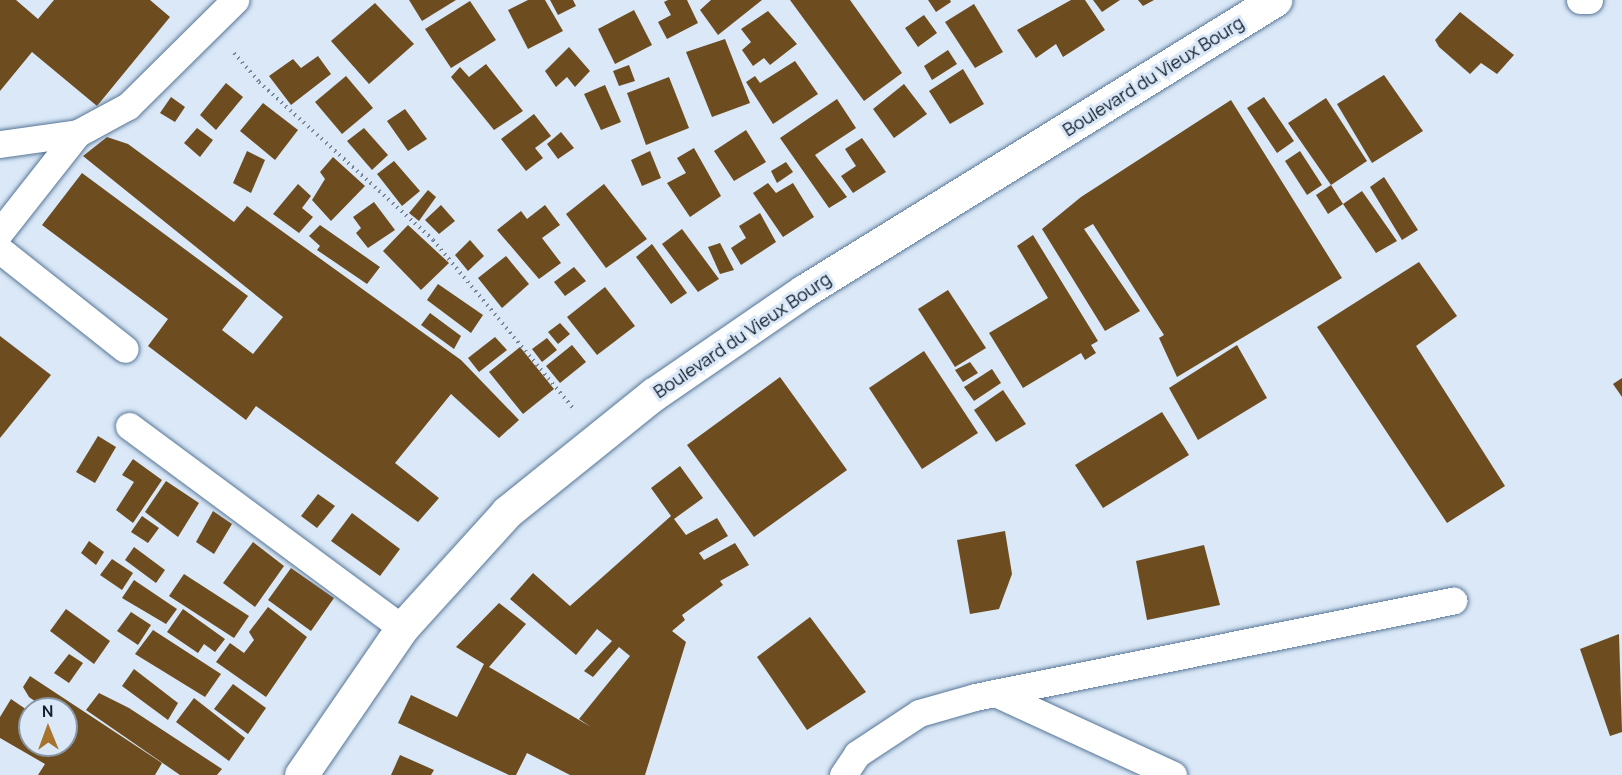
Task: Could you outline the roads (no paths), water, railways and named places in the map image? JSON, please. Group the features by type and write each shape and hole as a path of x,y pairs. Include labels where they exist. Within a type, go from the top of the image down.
{"main road":[{"name":"Boulevard du Vieux Bourg","path":"301,775 402,628 507,512 598,438 804,291 1275,0"}],"lane":[{"path":"0,144 78,133 128,106 235,0"},
{"path":"1580,0 1589,0"},
{"path":"0,232 78,133"},
{"path":"0,250 124,349"},
{"path":"129,426 402,628"},
{"path":"843,775 857,754 919,713 995,693 1453,601"},
{"path":"995,693 1173,775"}]}
